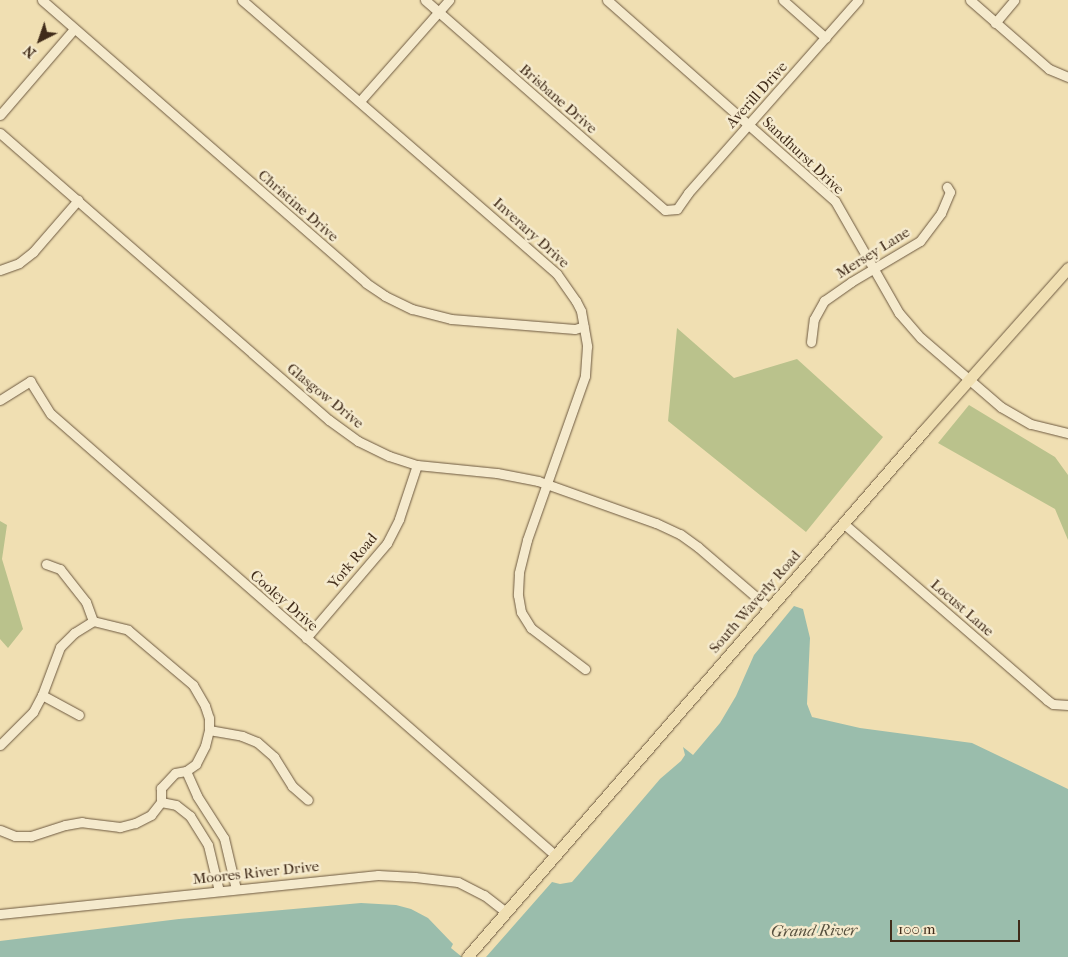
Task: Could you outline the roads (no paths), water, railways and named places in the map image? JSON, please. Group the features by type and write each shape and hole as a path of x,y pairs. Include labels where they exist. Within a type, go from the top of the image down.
{"main road":[{"name":"South Waverly Road","path":"467,957 843,523 1068,268"}],"street":[{"name":"Christine Drive","path":"42,0 366,283 385,296 412,310 451,319 575,329 584,326"},
{"name":"Inverary Drive","path":"242,0 557,274 576,301 584,326 587,346 585,376 527,540 519,573 518,595 521,612 531,628 585,669"},
{"name":"Brisbane Drive","path":"425,0 649,198 665,210 677,209"},
{"path":"360,101 449,0"},
{"name":"Sandhurst Drive","path":"607,0 834,201 908,325 1000,407 1032,424 1068,434"},
{"path":"783,0 826,38"},
{"name":"Averill Drive","path":"677,209 688,193 858,0"},
{"path":"970,0 1050,70 1068,77"},
{"path":"995,23 1014,0"},
{"path":"0,114 74,28"},
{"name":"Glasgow Drive","path":"0,133 341,430 389,456 416,465 497,473 548,485 656,523 680,534 769,608"},
{"name":"Mersey Lane","path":"811,342 814,319 824,301 873,269 902,253 927,234 941,213 950,192 947,187"},
{"path":"0,270 19,263 33,252 78,200"},
{"name":"Cooley Drive","path":"0,400 30,381 51,414 556,856"},
{"name":"York Road","path":"306,638 387,543 399,519 416,465"},
{"name":"Locust Lane","path":"843,523 1047,700 1053,704 1068,705"},
{"path":"46,564 60,570 86,602 93,621"},
{"path":"0,745 34,712 60,647 74,633 93,621 128,630 193,685 205,706 209,730 205,746 196,764 186,771 175,773 161,788 161,802 151,815 135,823 120,826 82,822 65,824 31,836 15,836 0,830"},
{"path":"42,696 79,715"},
{"path":"209,730 242,736 257,742 274,757 292,786 308,800"},
{"path":"186,771 197,796 224,838 236,888"},
{"path":"161,802 176,805 190,816 208,845 219,890"},
{"name":"Moores River Drive","path":"0,914 349,877 415,877 458,882 484,895 506,912"}],"water":[{"name":"Grand River","path":"794,606 803,609 810,638 807,704 812,717 860,728 972,743 1068,789 1068,957 486,957 552,882 560,884 572,882 660,779 681,761 685,755 683,747 693,755 720,723 736,696 754,655"},
{"path":"361,903 396,905 411,909 428,918 453,944 451,948 462,957 0,957 0,941 179,919"}]}
